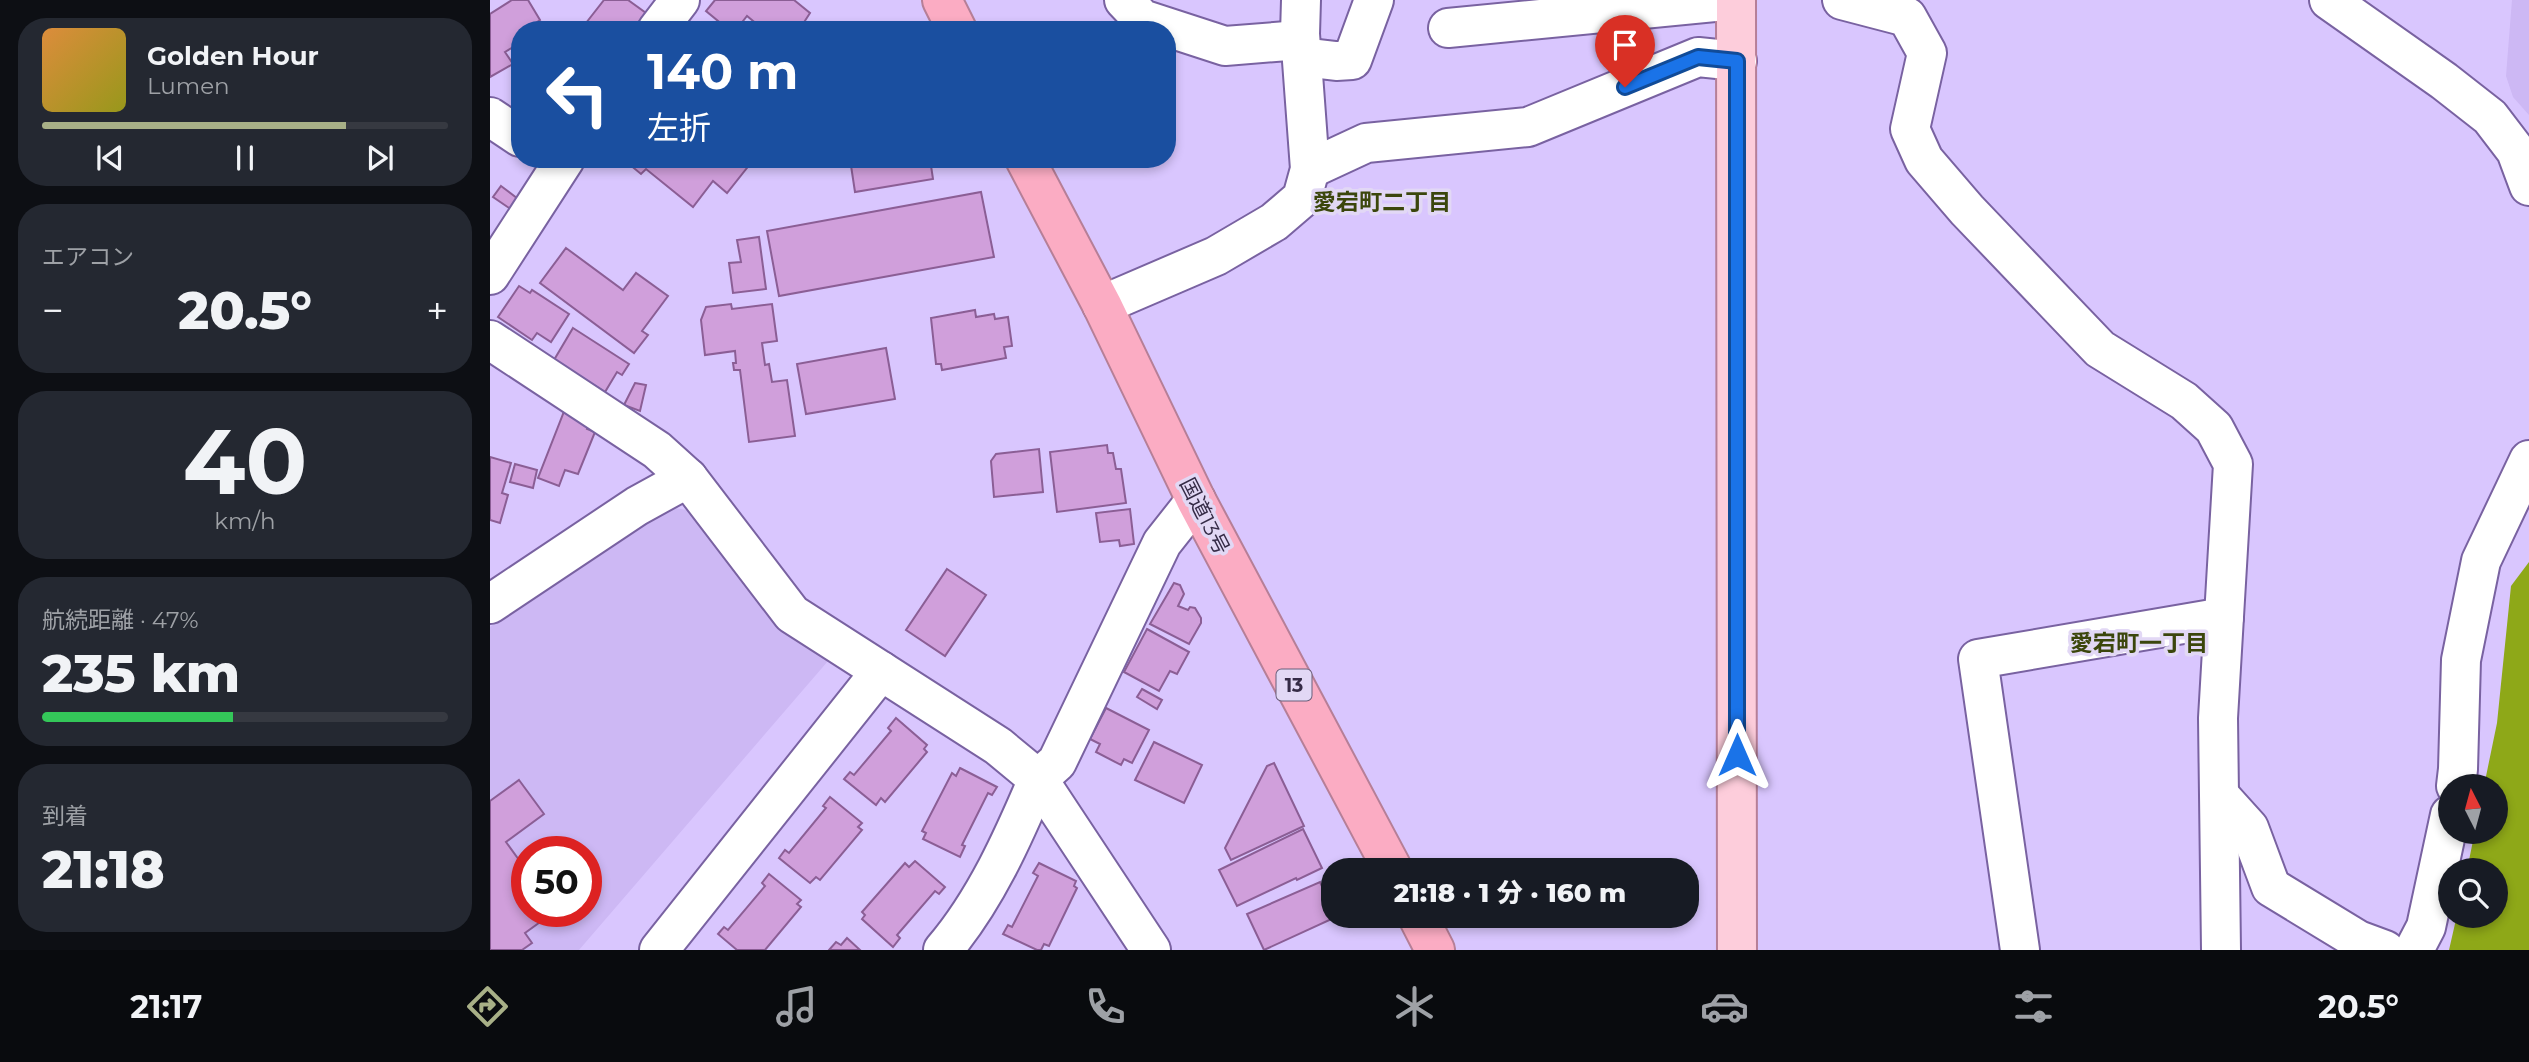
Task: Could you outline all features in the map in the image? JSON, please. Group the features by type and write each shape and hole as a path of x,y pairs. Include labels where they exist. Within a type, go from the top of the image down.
{"highway":[{"path":"942,0 952,21"},
{"name":"国道13号","path":"1030,168 1102,305 1196,499 1387,858"},
{"path":"1424,928 1435,950"}],"main road":[{"path":"1736,0 1737,950"}],"street":[{"path":"664,21 680,0"},
{"path":"1102,305 1216,256 1274,222 1302,198 1310,169 1301,48 1301,0"},
{"path":"1176,30 1225,46 1301,48 1336,61 1352,60 1374,0"},
{"path":"1448,28 1736,0"},
{"path":"1842,0 1907,17 1927,53 1910,129 1924,160 1967,210 2100,349 2184,401 2214,428 2233,464 2218,718 2221,950"},
{"path":"2329,0 2490,117 2516,151 2529,186"},
{"path":"1127,1 1142,19 1148,21"},
{"path":"1310,169 1366,143 1528,127 1698,57 1737,61"},
{"path":"490,117 511,131"},
{"path":"490,275 556,168"},
{"path":"490,340 657,450 688,478 792,614 998,746 1038,779 1151,950"},
{"path":"2457,774 2461,660 2481,561 2529,460"},
{"path":"490,604 638,506 688,478"},
{"path":"943,950 962,928 1013,838 1038,779 1057,762 1162,543 1196,499"},
{"path":"2020,950 1978,659 2224,617"},
{"path":"659,950 881,671"},
{"path":"2221,797 2249,828 2272,887 2358,940 2385,950"},
{"path":"2414,950 2426,927 2444,844"}],"shaded area":[{"path":"2512,0 2529,0 2529,115 2513,97 2506,76"},
{"path":"656,505 693,511 787,629 828,661 602,923 602,836 511,836 511,927 599,927 579,950 490,950 490,627"}],"green space":[{"path":"2529,562 2529,950 2449,950 2454,928 2508,928 2508,858 2469,858 2472,844 2508,844 2508,774 2486,774 2497,723 2511,586"}],"building":[{"path":"512,0 528,0 540,20 511,21 511,48 505,52 511,65 490,77 490,14"},
{"path":"604,0 628,0 646,13 640,21 588,21"},
{"path":"715,0 794,0 810,13 805,21 753,21 747,16 743,21 718,21 706,11"},
{"path":"634,168 747,168 727,193 713,181 693,207 646,169 641,174"},
{"path":"851,168 931,168 933,179 855,192"},
{"path":"501,186 522,202 515,212 493,197"},
{"path":"981,192 994,257 779,296 767,231"},
{"path":"759,237 766,289 733,293 729,263 741,262 737,240"},
{"path":"566,248 623,290 636,273 668,296 642,331 648,335 634,353 540,283"},
{"path":"519,286 530,293 532,290 569,314 551,342 537,333 532,340 498,317"},
{"path":"731,304 732,309 772,304 777,341 762,343 765,365 769,364 772,382 787,380 795,436 749,442 740,370 734,370 735,351 705,355 701,320 706,307"},
{"path":"975,310 976,317 994,314 995,319 1008,317 1012,346 1004,347 1006,358 942,370 941,364 936,364 931,318"},
{"path":"573,328 629,364 622,375 617,372 605,392 554,360"},
{"path":"886,348 895,399 806,414 797,364"},
{"path":"635,383 646,385 640,411 624,405"},
{"path":"565,409 589,423 587,429 595,432 578,474 565,470 559,486 538,478"},
{"path":"1107,445 1108,453 1113,453 1116,469 1121,469 1126,503 1057,512 1050,452"},
{"path":"1039,449 1043,492 994,497 991,461 996,454"},
{"path":"490,457 511,463 502,493 508,495 500,523 490,520"},
{"path":"515,464 537,470 533,488 510,482"},
{"path":"1130,509 1134,544 1120,546 1119,540 1100,542 1096,513"},
{"path":"947,569 986,595 945,656 906,630"},
{"path":"1174,583 1180,585 1184,594 1178,606 1188,610 1190,607 1195,608 1201,618 1189,644 1150,624"},
{"path":"1147,629 1189,652 1177,674 1170,671 1159,691 1124,672"},
{"path":"1142,689 1162,700 1157,709 1137,697"},
{"path":"1106,708 1149,730 1132,763 1124,759 1121,765 1096,752 1100,744 1090,739"},
{"path":"896,718 927,745 924,749 927,752 885,802 881,798 876,805 844,779 850,772 854,775 891,731 888,728"},
{"path":"1154,742 1202,765 1184,803 1135,780"},
{"path":"1274,763 1304,826 1231,860 1225,848 1267,766"},
{"path":"960,768 997,787 992,795 988,793 962,845 965,846 960,857 923,839 926,833 922,831 952,773 956,776"},
{"path":"519,780 544,814 506,842 511,849 511,927 533,927 525,933 532,943 522,950 490,950 490,801"},
{"path":"830,797 862,823 858,827 862,830 820,880 816,877 810,883 779,858 785,850 789,853 826,808 823,806"},
{"path":"1303,829 1321,866 1321,868 1297,880 1296,878 1237,906 1219,870"},
{"path":"915,861 945,887 939,894 935,891 897,935 900,938 893,947 862,919 865,915 862,912 905,863 909,867"},
{"path":"1039,863 1076,881 1074,886 1077,888 1049,946 1044,944 1041,950 1037,950 1003,934 1008,925 1012,927 1038,876 1033,873"},
{"path":"769,874 801,900 797,904 801,907 765,950 737,950 718,934 724,927 728,930 765,886 762,883"},
{"path":"1320,882 1321,884 1321,924 1264,950 1247,914"},
{"path":"847,938 860,950 829,950 836,942 841,945"}],"district":[{"name":"愛宕町二丁目","path":"1382,202"},
{"name":"愛宕町一丁目","path":"2139,643"}],"route":[{"path":"1625,87 1698,57 1737,61 1737,755"}]}
